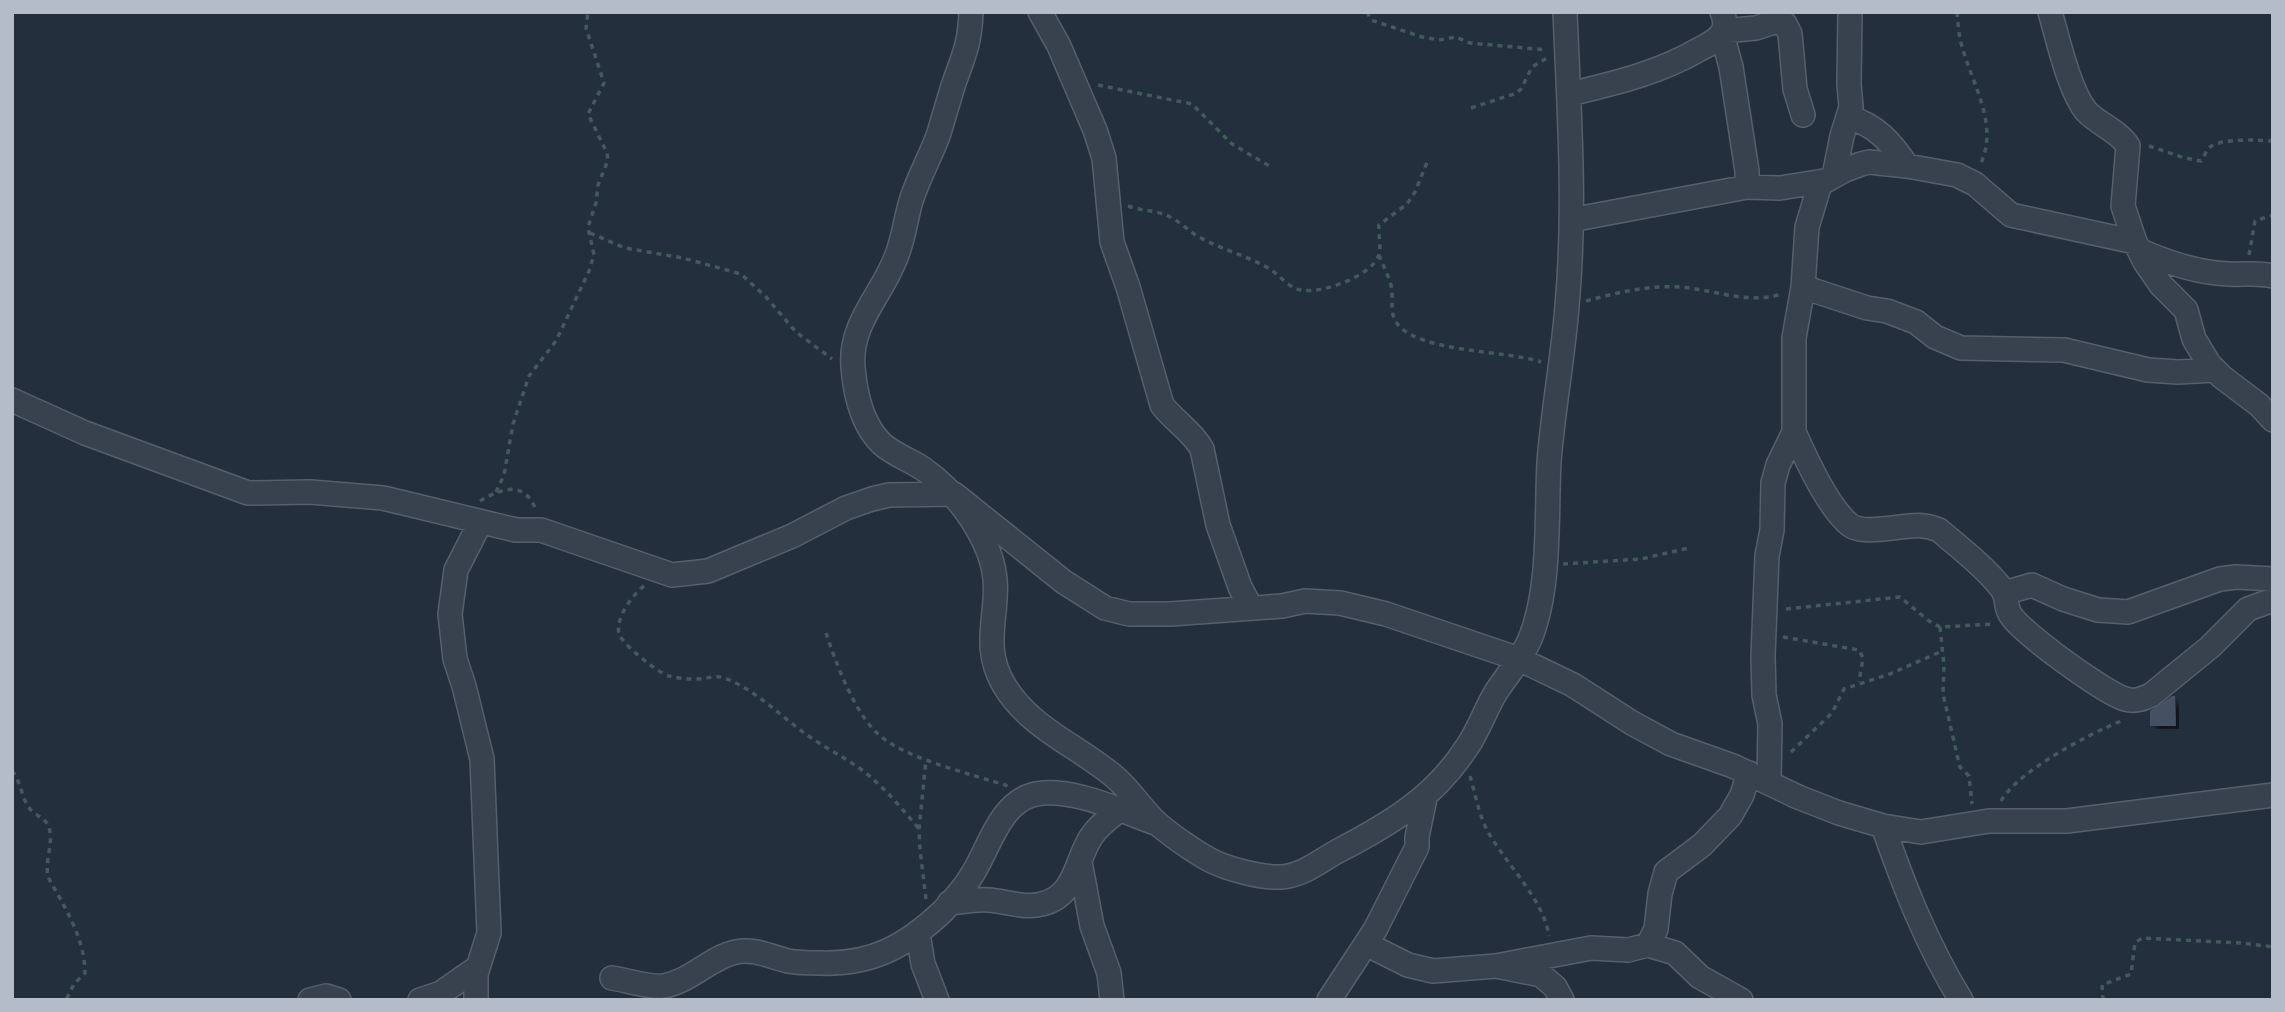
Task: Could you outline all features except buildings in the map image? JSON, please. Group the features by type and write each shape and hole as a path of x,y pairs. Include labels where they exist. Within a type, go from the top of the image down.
{"street":[{"path":"971,12 968,46 938,135 912,199 898,253 884,283 857,327 852,349 858,400 867,422 882,444 928,472 1064,582 1105,608 1129,614 1282,606 1305,601 1340,603 1386,614 1519,659 1573,685 1632,723 1671,744 1762,776 1839,813 1883,826 1921,832 1983,822 2067,821 2273,795"},
{"path":"1040,12 1059,46 1096,130 1104,158 1112,242 1162,405 1169,415 1197,440 1202,449 1218,525 1232,567 1251,608"},
{"path":"954,494 985,541 993,562 997,584 990,637 991,655 1006,690 1031,718 1048,732 1119,781 1158,824 1211,860 1252,874 1281,877 1302,872 1369,835 1425,798 1462,753 1493,697 1519,659 1531,636 1542,590 1552,433 1567,306 1571,220 1570,94 1565,12"},
{"path":"1648,945 1657,929 1660,894 1666,872 1702,845 1730,816 1742,795 1762,776 1770,724 1763,695 1767,556 1772,530 1774,476 1794,432 1794,338 1803,287 1808,220 1817,192 1829,178 1851,107 1850,12"},
{"path":"2050,12 2077,97 2092,117 2123,139 2129,149 2123,206 2137,246 2161,285 2186,310 2194,340 2215,370 2259,405 2273,420"},
{"path":"1722,26 1756,28 1774,22 1788,27 1795,89 1803,116"},
{"path":"1570,94 1634,79 1685,58 1713,42 1722,26"},
{"path":"1722,26 1731,67 1747,171 1747,187"},
{"path":"1848,117 1880,132 1907,166"},
{"path":"1571,220 1747,187 1780,188 1829,178 1870,162 1957,175 1970,182 2011,215 2050,225 2083,229 2137,246 2165,262 2193,270 2273,275"},
{"path":"1803,287 1867,309 1887,311 1916,321 1935,337 1961,348 2064,350 2148,370 2215,370"},
{"path":"12,400 85,433 248,493 310,492 383,498 480,523 516,530 544,531 672,575 708,571 792,536 845,508 872,499 889,495 954,494"},
{"path":"1794,432 1824,491 1850,524 1872,530 1910,524 1927,525 1939,530 2004,593 2010,614 2017,622 2106,691 2127,700 2145,698 2166,684 2210,647 2248,609 2273,600"},
{"path":"476,1000 477,968 489,933 488,851 482,759 455,659 450,614 456,570 480,523"},
{"path":"2004,593 2032,585 2098,610 2128,612 2220,579 2273,579"},
{"path":"612,978 663,986 736,952 757,952 791,962 844,964 877,957 922,929 950,903 970,880 1005,814 1019,800 1033,795 1047,793 1083,798 1158,824"},
{"path":"1329,1000 1366,944 1418,847 1417,837 1425,798"},
{"path":"950,903 986,900 1024,906 1040,905 1058,899 1072,884 1091,838 1102,823 1119,810"},
{"path":"1883,826 1911,903 1961,1000"},
{"path":"1080,862 1092,926 1109,973 1112,1000"},
{"path":"922,929 920,951 937,1000"},
{"path":"1366,944 1408,965 1433,971 1496,966 1591,948 1628,950 1648,945 1675,953 1700,978 1741,1000"},
{"path":"1496,966 1541,975 1555,987 1562,1000"},
{"path":"420,1000 441,993 477,968"},
{"path":"310,1000 326,996 339,1000"}],"path":[{"path":"496,492 504,475 513,424 529,376 556,341 594,255 588,233 598,185 608,160 588,117 604,83 586,28 588,12"},
{"path":"1367,12 1371,20 1422,37 1439,40 1456,37 1470,43 1558,51 1532,68 1517,93 1471,108"},
{"path":"1957,12 1961,42 1980,96 1988,132 1987,152 1970,182"},
{"path":"1072,79 1192,104 1232,144 1271,167"},
{"path":"2123,139 2197,161 2203,159 2206,151 2215,144 2245,140 2273,141"},
{"path":"1428,160 1415,192 1406,204 1379,225 1379,255 1391,286 1395,319 1404,331 1414,337 1464,350 1532,359 1543,363"},
{"path":"1108,194 1139,211 1164,214 1173,218 1200,238 1269,269 1302,290 1326,288 1352,279 1364,272 1379,255"},
{"path":"2247,274 2255,221 2273,215"},
{"path":"588,233 625,248 683,258 741,274 766,297 796,332 854,375"},
{"path":"1567,306 1619,292 1656,287 1696,289 1755,299 1803,287"},
{"path":"449,513 496,492 513,489 528,496 544,531"},
{"path":"1544,565 1641,559 1689,548"},
{"path":"662,572 637,591 619,620 621,638 667,676 725,678 770,704 811,739 859,767 897,802 919,829"},
{"path":"1765,620 1900,597 1940,627 2017,622"},
{"path":"1765,620 1780,636 1859,650 1863,655 1859,683"},
{"path":"1940,627 1943,694 1960,767 1969,776 1971,801 1983,822 2004,797 2034,771 2080,740 2133,714 2145,698"},
{"path":"826,633 839,671 875,732 886,741 926,760 1033,795"},
{"path":"1762,776 1832,713 1844,689 1890,674 1942,651"},
{"path":"1462,753 1486,829 1544,915 1552,955"},
{"path":"922,929 926,884 919,829 926,760"},
{"path":"12,771 27,804 49,825 51,835 46,870 74,926 85,961 85,972 74,984 66,1000"},
{"path":"2103,1000 2102,985 2133,971 2134,943 2142,938 2273,947"}]}
